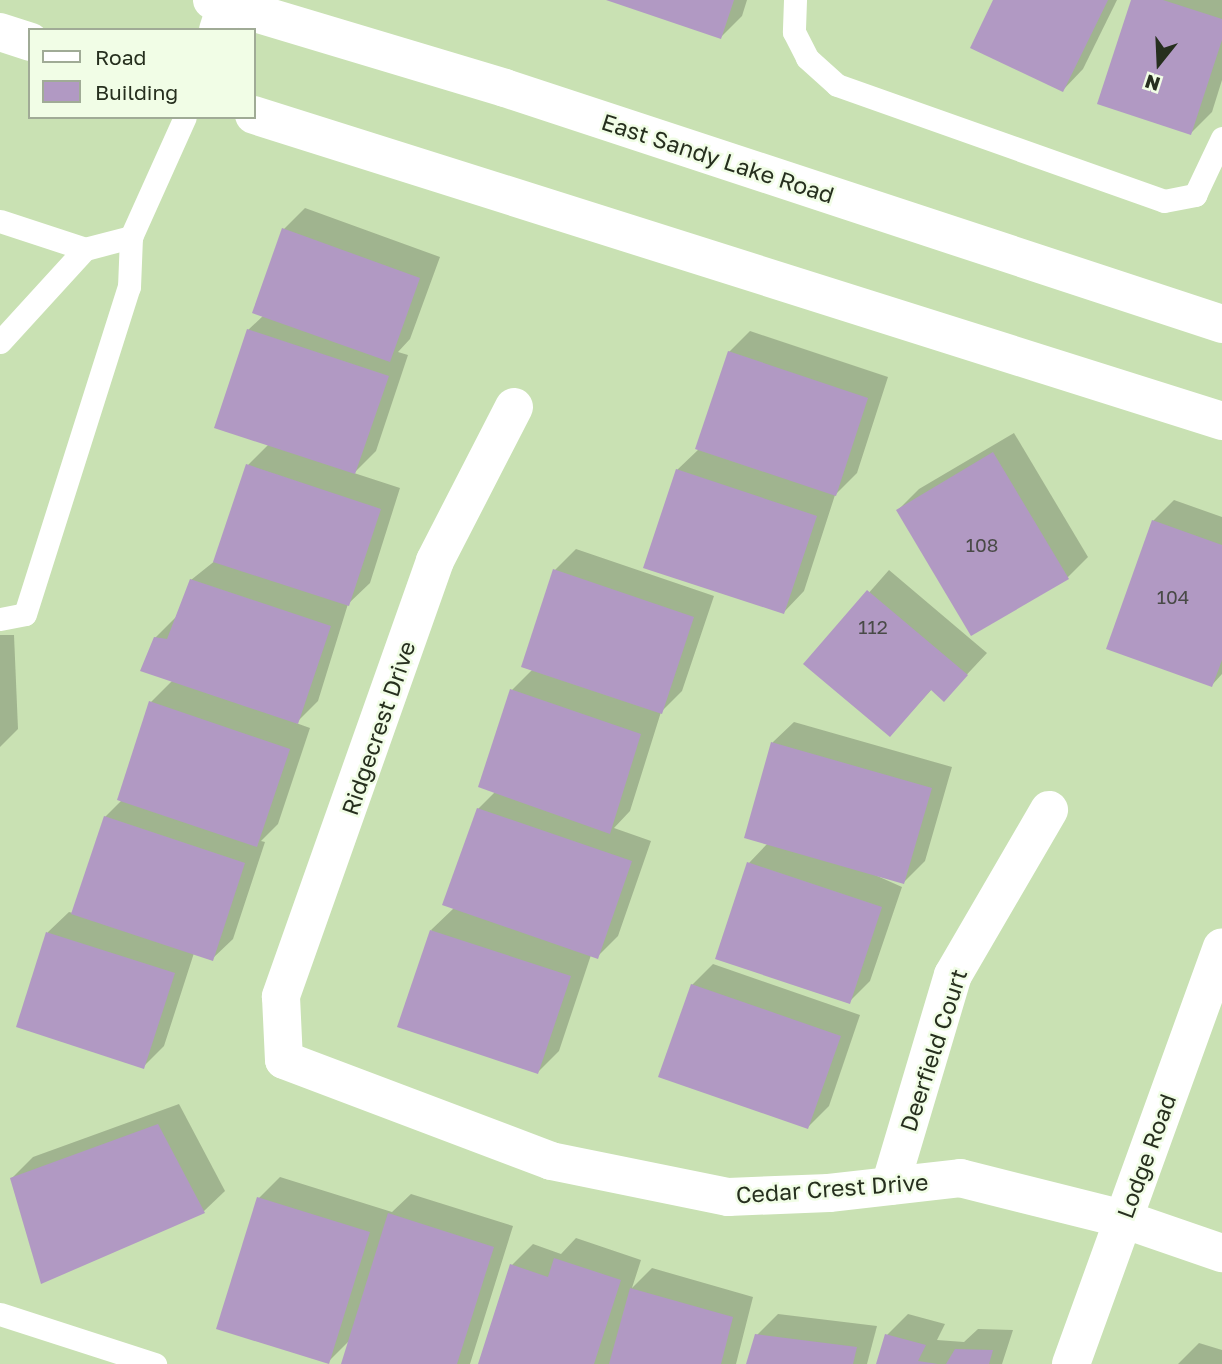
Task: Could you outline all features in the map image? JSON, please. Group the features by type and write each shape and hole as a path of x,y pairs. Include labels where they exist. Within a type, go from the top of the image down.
{"street":[{"name":"East Sandy Lake Road","path":"221,9 505,88 1222,324"},
{"path":"0,32 28,41"},
{"path":"256,116 1222,421"},
{"name":"Ridgecrest Drive","path":"284,1059 281,997 435,561 514,407"},
{"name":"Deerfield Court","path":"890,1186 953,975 1049,810"},
{"name":"Lodge Road","path":"1071,1364 1222,948"},
{"name":"Cedar Crest Drive","path":"284,1059 551,1161 728,1196 890,1186 960,1178 1123,1219 1222,1253"}],"lane":[{"path":"795,0 794,32 807,58 836,85 1164,201 1195,195 1222,138"},
{"path":"0,619 25,614 129,287 131,237 184,119"},
{"path":"0,221 85,249 131,237"},
{"path":"0,342 85,249"},
{"path":"0,1314 128,1360 155,1364"}],"building":[{"path":"606,0 734,0 721,39"},
{"path":"993,0 1108,0 1063,92 970,48"},
{"path":"1131,0 1163,0 1222,19 1222,40 1191,135 1097,104"},
{"path":"282,228 420,278 390,362 252,313"},
{"path":"247,329 389,376 355,474 214,428"},
{"path":"728,351 868,398 836,496 695,449"},
{"path":"993,452 1069,579 971,636 896,510"},
{"path":"246,464 381,509 349,606 213,562"},
{"path":"676,469 817,516 784,614 643,568"},
{"path":"1152,520 1222,545 1222,660 1212,687 1106,649"},
{"path":"553,569 694,617 662,714 521,667"},
{"path":"190,579 331,626 298,724 140,671 154,637 167,639"},
{"path":"867,590 968,675 944,702 931,690 890,737 803,664"},
{"path":"510,689 641,734 610,834 478,787"},
{"path":"149,701 290,749 257,847 117,800"},
{"path":"771,742 932,788 904,884 744,838"},
{"path":"477,808 632,861 598,959 442,905"},
{"path":"104,816 245,863 213,961 71,914"},
{"path":"747,862 882,907 850,1004 715,959"},
{"path":"430,930 571,976 538,1074 397,1027"},
{"path":"46,932 175,973 144,1069 16,1027"},
{"path":"691,984 841,1036 808,1129 658,1077"},
{"path":"158,1124 205,1213 41,1284 10,1178"},
{"path":"257,1197 370,1232 329,1364 216,1329"},
{"path":"388,1213 494,1247 457,1364 341,1364"},
{"path":"554,1258 621,1280 594,1364 478,1364 510,1264 548,1277"},
{"path":"630,1288 733,1317 721,1364 609,1364"},
{"path":"755,1334 857,1347 853,1364 746,1364"},
{"path":"885,1334 926,1345 918,1361 938,1364 876,1364"},
{"path":"955,1349 993,1350 989,1364 946,1364"}]}
